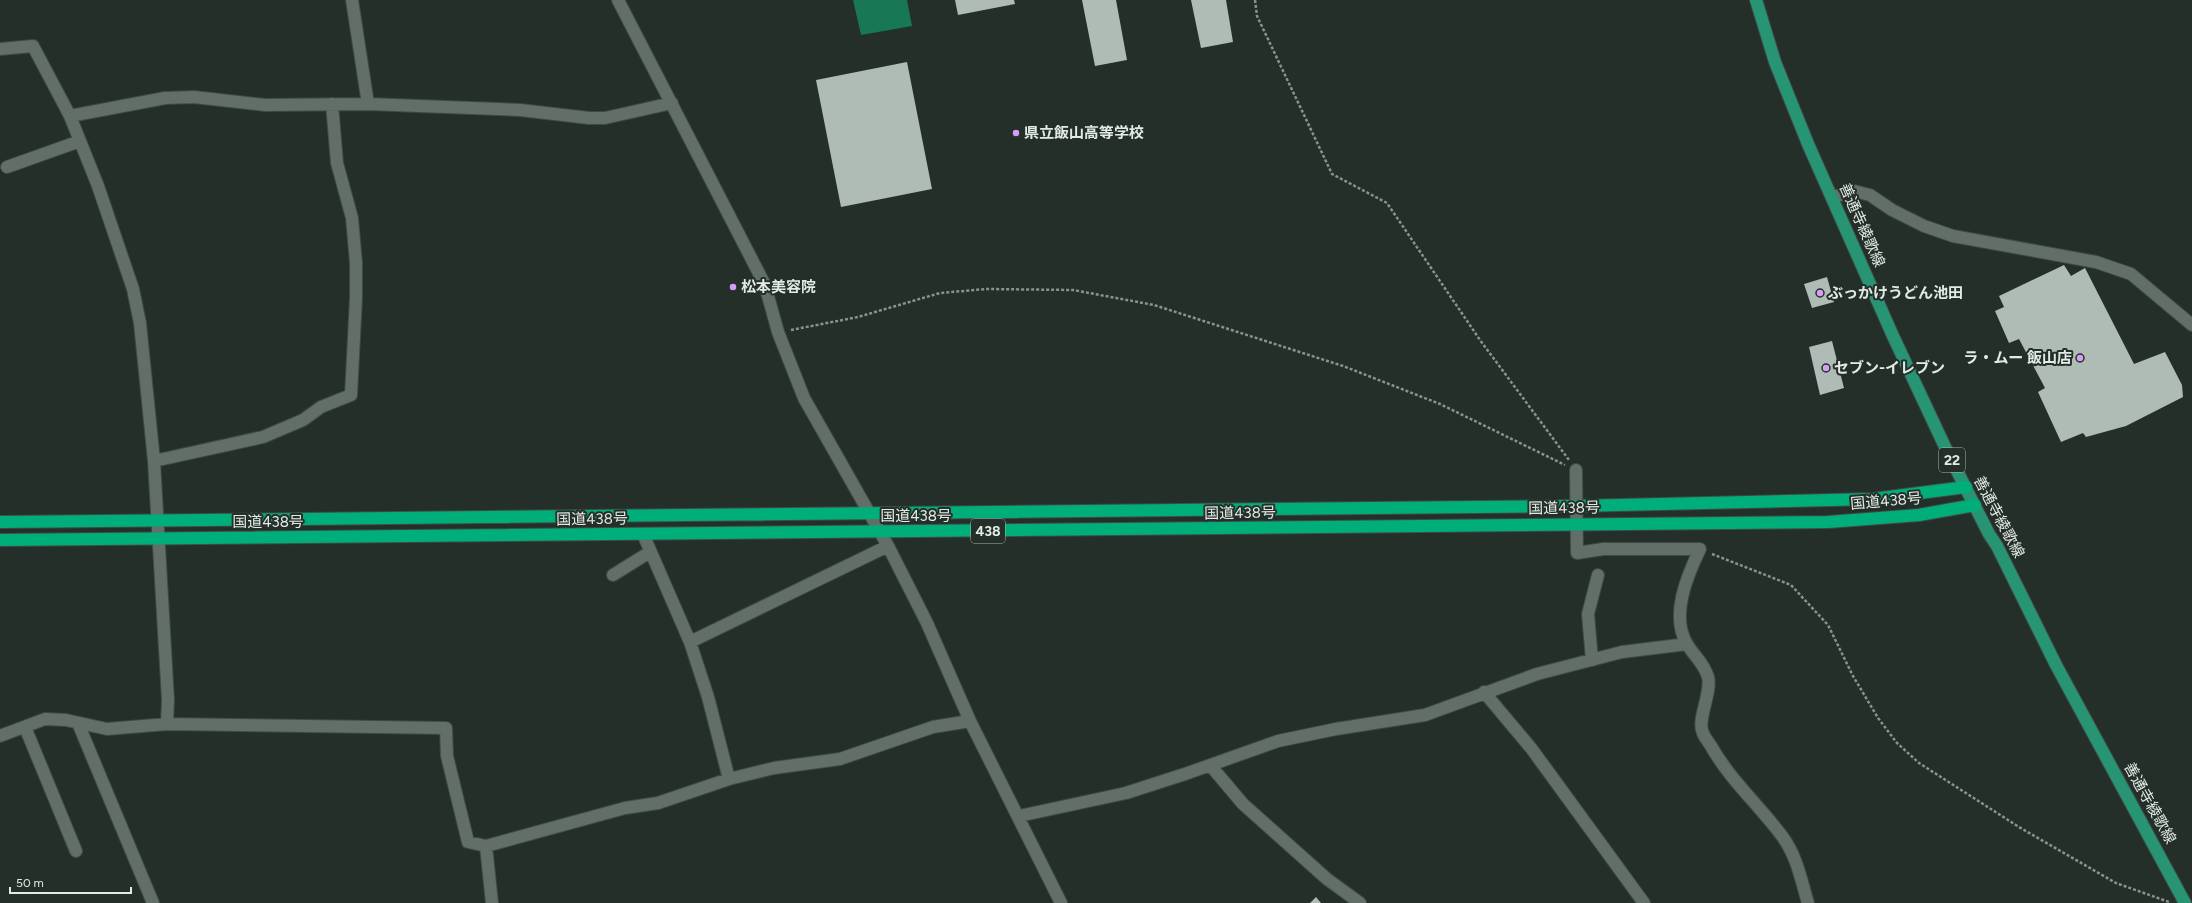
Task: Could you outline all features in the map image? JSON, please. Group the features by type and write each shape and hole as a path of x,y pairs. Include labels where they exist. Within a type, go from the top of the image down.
{"highway":[{"name":"国道438号","path":"0,522 1576,506 1873,499 1966,487"},
{"name":"国道438号","path":"0,540 1828,522 1919,515 1975,504"}],"main road":[{"name":"善通寺綾歌線","path":"1756,0 1776,62 1808,144 1833,197 1893,336 1966,487 2056,665 2185,903"}],"street":[{"path":"352,0 368,104"},
{"path":"618,0 765,285 778,332 804,398 888,546 927,623 970,721 1019,816 1061,903"},
{"path":"0,49 33,46 70,116 118,240 133,289 140,323 154,461 168,700 168,724"},
{"path":"70,116 165,98 194,98 265,105 368,104 520,110 589,118 605,118 672,103"},
{"path":"154,461 263,437 303,420 321,407 351,395 356,298 356,263 352,218 337,164 332,104"},
{"path":"7,167 80,141"},
{"path":"1833,197 1854,191 1870,195 1892,210 1924,226 1953,236 2096,262 2131,274 2192,325"},
{"path":"1576,470 1575,524 1577,553 1604,549 1700,550 1693,564 1683,593 1679,623 1687,644 1702,662 1709,678 1701,730 1716,756 1752,802 1782,836 1794,855 1808,903"},
{"path":"643,534 690,642 708,697 729,780"},
{"path":"690,642 888,546"},
{"path":"613,576 650,552"},
{"path":"1592,660 1588,614 1598,575"},
{"path":"1019,816 1126,793 1278,741 1336,729 1425,715 1484,692 1537,674 1622,652 1687,644"},
{"path":"1484,692 1531,748 1644,903"},
{"path":"0,736 45,719 66,720 107,730 168,724 446,728 447,756 468,842 486,846 625,808 658,803 729,780 774,768 840,759 933,727 970,721"},
{"path":"78,723 154,903"},
{"path":"25,726 76,851"},
{"path":"1210,765 1243,804 1327,879 1360,903"},
{"path":"486,846 492,903"}],"path":[{"path":"1255,0 1257,16 1332,174 1387,203 1480,340 1576,470"},
{"path":"778,332 858,317 940,293 986,289 1073,290 1154,305 1343,366 1440,404 1576,470"},
{"path":"1700,550 1791,585 1828,625 1853,676 1878,718 1898,743 1919,763 2019,827 2116,883 2171,903"}],"shaded area":[{"path":"853,0 907,0 912,26 861,35"}],"building":[{"path":"955,0 1014,0 1015,4 958,15"},
{"path":"1082,0 1116,0 1127,60 1095,66"},
{"path":"1191,0 1226,0 1233,42 1201,48"},
{"path":"907,62 932,189 841,207 816,80"},
{"name":"ラ・ムー 飯山店","path":"2064,265 2071,276 2085,268 2134,364 2165,352 2182,385 2183,397 2126,426 2086,437 2083,433 2061,442 2038,392 2045,388 2019,339 2009,343 1995,311 2004,307 1999,296"},
{"path":"1827,277 1834,302 1812,308 1804,284"},
{"name":"セブン-イレブン","path":"1832,341 1844,388 1820,395 1809,347"},
{"path":"1316,897 1321,903 1310,903"}],"place":[{"name":"県立飯山高等学校","path":"1016,133"},
{"name":"松本美容院","path":"733,287"},
{"name":"ぶっかけうどん池田","path":"1820,293"},
{"name":"ラ・ムー 飯山店","path":"2080,358"},
{"name":"セブン-イレブン","path":"1826,368"}]}
